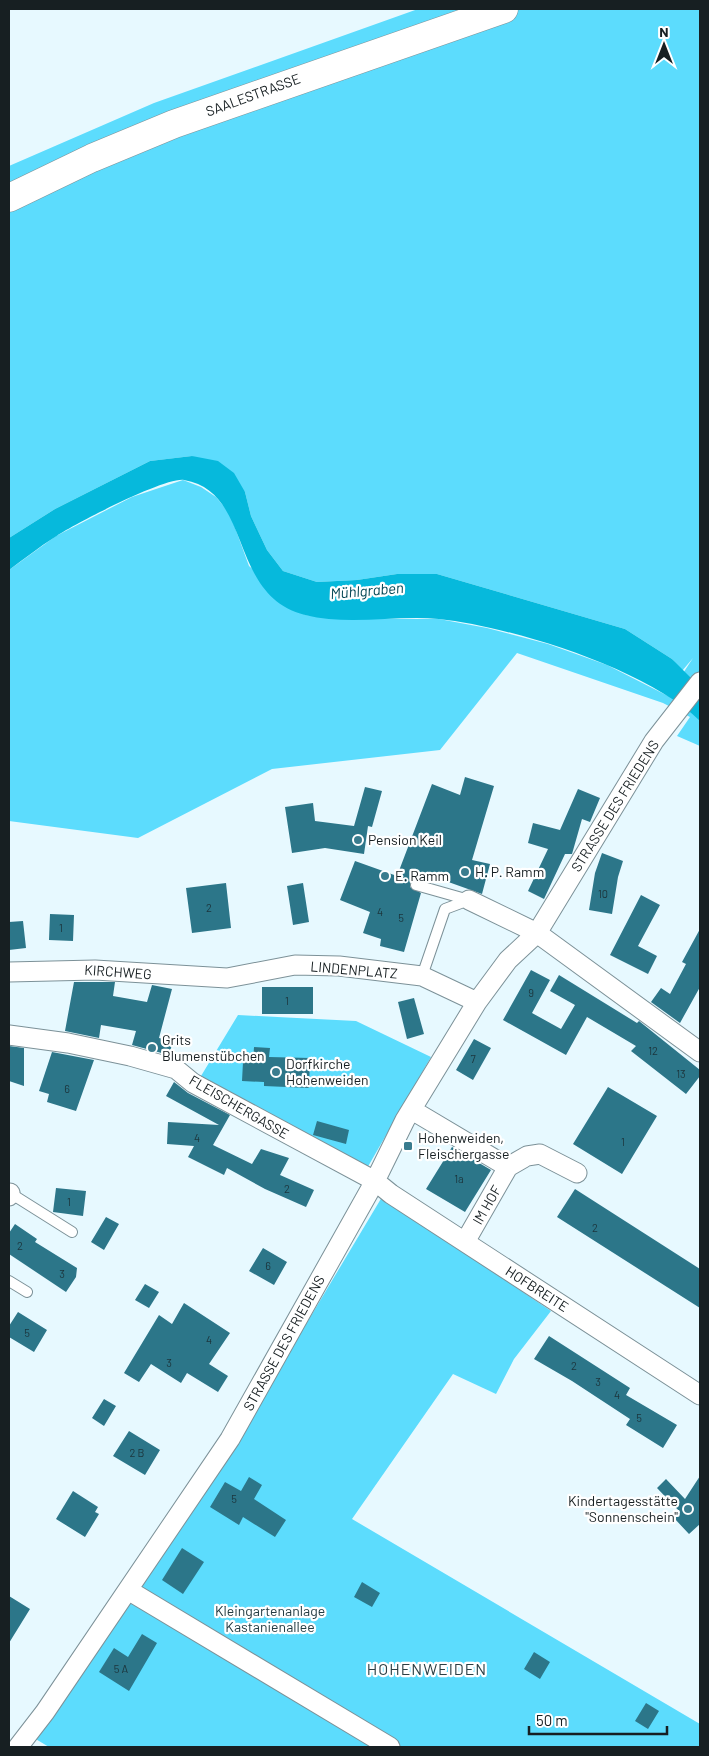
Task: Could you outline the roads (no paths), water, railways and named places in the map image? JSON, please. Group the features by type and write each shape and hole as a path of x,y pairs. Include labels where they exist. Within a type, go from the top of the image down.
{"street":[{"name":"SAALESTRASSE","path":"9,198 92,158 174,124 504,9"},
{"name":"STRASSE DES FRIEDENS","path":"18,1747 45,1712 230,1439 375,1181 412,1110 477,1002 508,960 537,934 654,741 700,682"},
{"path":"469,900 537,934 700,1052"},
{"name":"LINDENPLATZ","path":"227,978 295,965 338,966 422,976 477,1002"},
{"name":"KIRCHWEG","path":"9,972 94,970 227,978"},
{"name":"FLEISCHERGASSE","path":"9,1035 68,1043 130,1056 176,1069 201,1088 375,1181"},
{"path":"412,1110 508,1168"},
{"name":"IM HOF","path":"465,1242 508,1168 527,1156 540,1154 577,1173"},
{"name":"HOFBREITE","path":"375,1181 391,1194 700,1395"},
{"path":"128,1590 390,1747"}],"lane":[{"path":"416,885 469,900"},
{"path":"422,976 445,909 469,900"},
{"path":"10,1194 72,1232"},
{"path":"9,1281 27,1292"}],"water":[{"name":"Mühlgraben","path":"192,456 218,461 234,473 245,492 251,516 267,550 283,571 317,582 357,580 397,574 437,574 625,629 672,659 700,687 700,721 677,702 647,684 614,668 540,641 504,631 439,619 338,620 322,618 305,615 280,604 263,587 251,567 221,503 206,488 184,480 158,486 99,512 55,537 9,570 9,538 55,509 150,461"}],"place":[{"name":"Pension Keil","path":"358,840"},
{"name":"H. P. Ramm","path":"465,872"},
{"name":"E. Ramm","path":"385,876"},
{"name":"Grits Blumenstübchen","path":"152,1048"},
{"name":"Dorfkirche Hohenweiden","path":"276,1072"},
{"name":"Hohenweiden, Fleischergasse","path":"408,1146"},
{"name":"Kindertagesstätte \"Sonnenschein\"","path":"688,1509"}],"district":[{"name":"HOHENWEIDEN","path":"427,1669"}],"park label":[{"name":"Kleingartenanlage Kastanienallee","path":"270,1619"}]}
